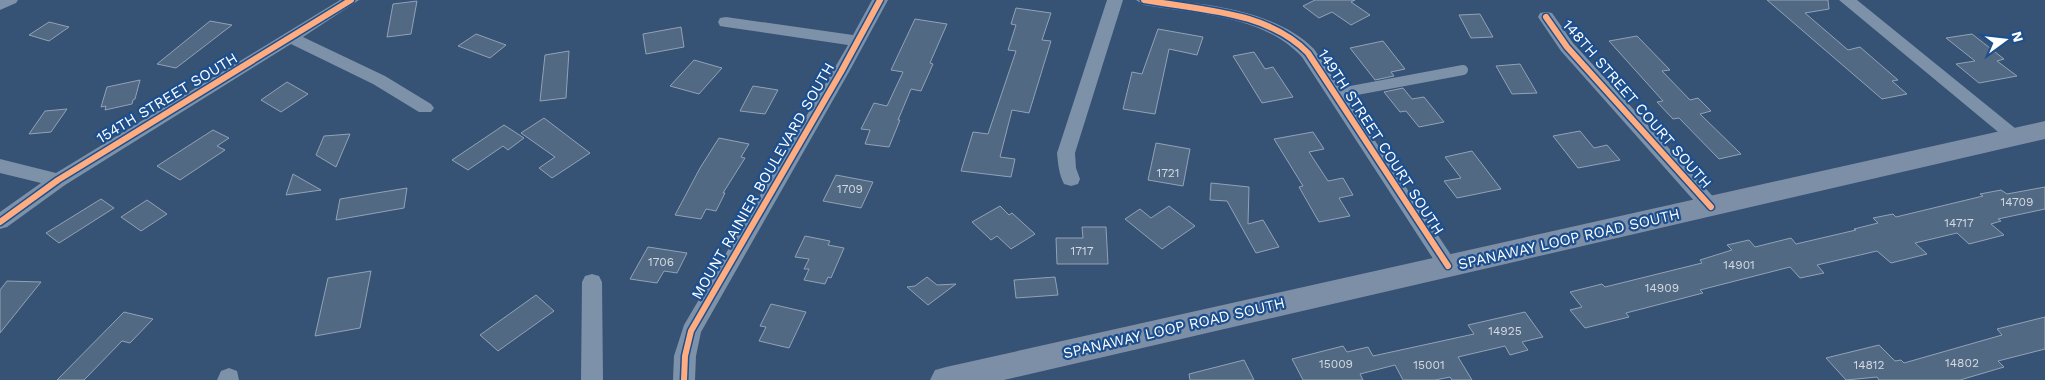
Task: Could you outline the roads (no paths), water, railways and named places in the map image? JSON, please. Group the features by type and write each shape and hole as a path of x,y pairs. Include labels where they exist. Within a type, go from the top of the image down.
{"main road":[{"name":"SPANAWAY LOOP ROAD SOUTH","path":"946,380 2045,130"}],"street":[{"path":"0,5 10,0"},
{"name":"154TH STREET SOUTH","path":"0,222 58,180 351,0"},
{"name":"MOUNT RAINIER BOULEVARD SOUTH","path":"684,380 685,356 691,332 880,0"},
{"path":"1071,179 1067,168 1066,153 1115,0"},
{"name":"149TH STREET COURT SOUTH","path":"1144,0 1225,13 1270,25 1303,46 1448,266"},
{"path":"1847,0 2015,137"},
{"name":"148TH STREET COURT SOUTH","path":"1546,17 1567,47 1711,207"},
{"path":"726,22 858,41"},
{"path":"291,38 379,80 425,108"},
{"path":"0,166 58,180"},
{"path":"592,282 592,380"}],"lane":[{"path":"1335,94 1463,70"}]}
